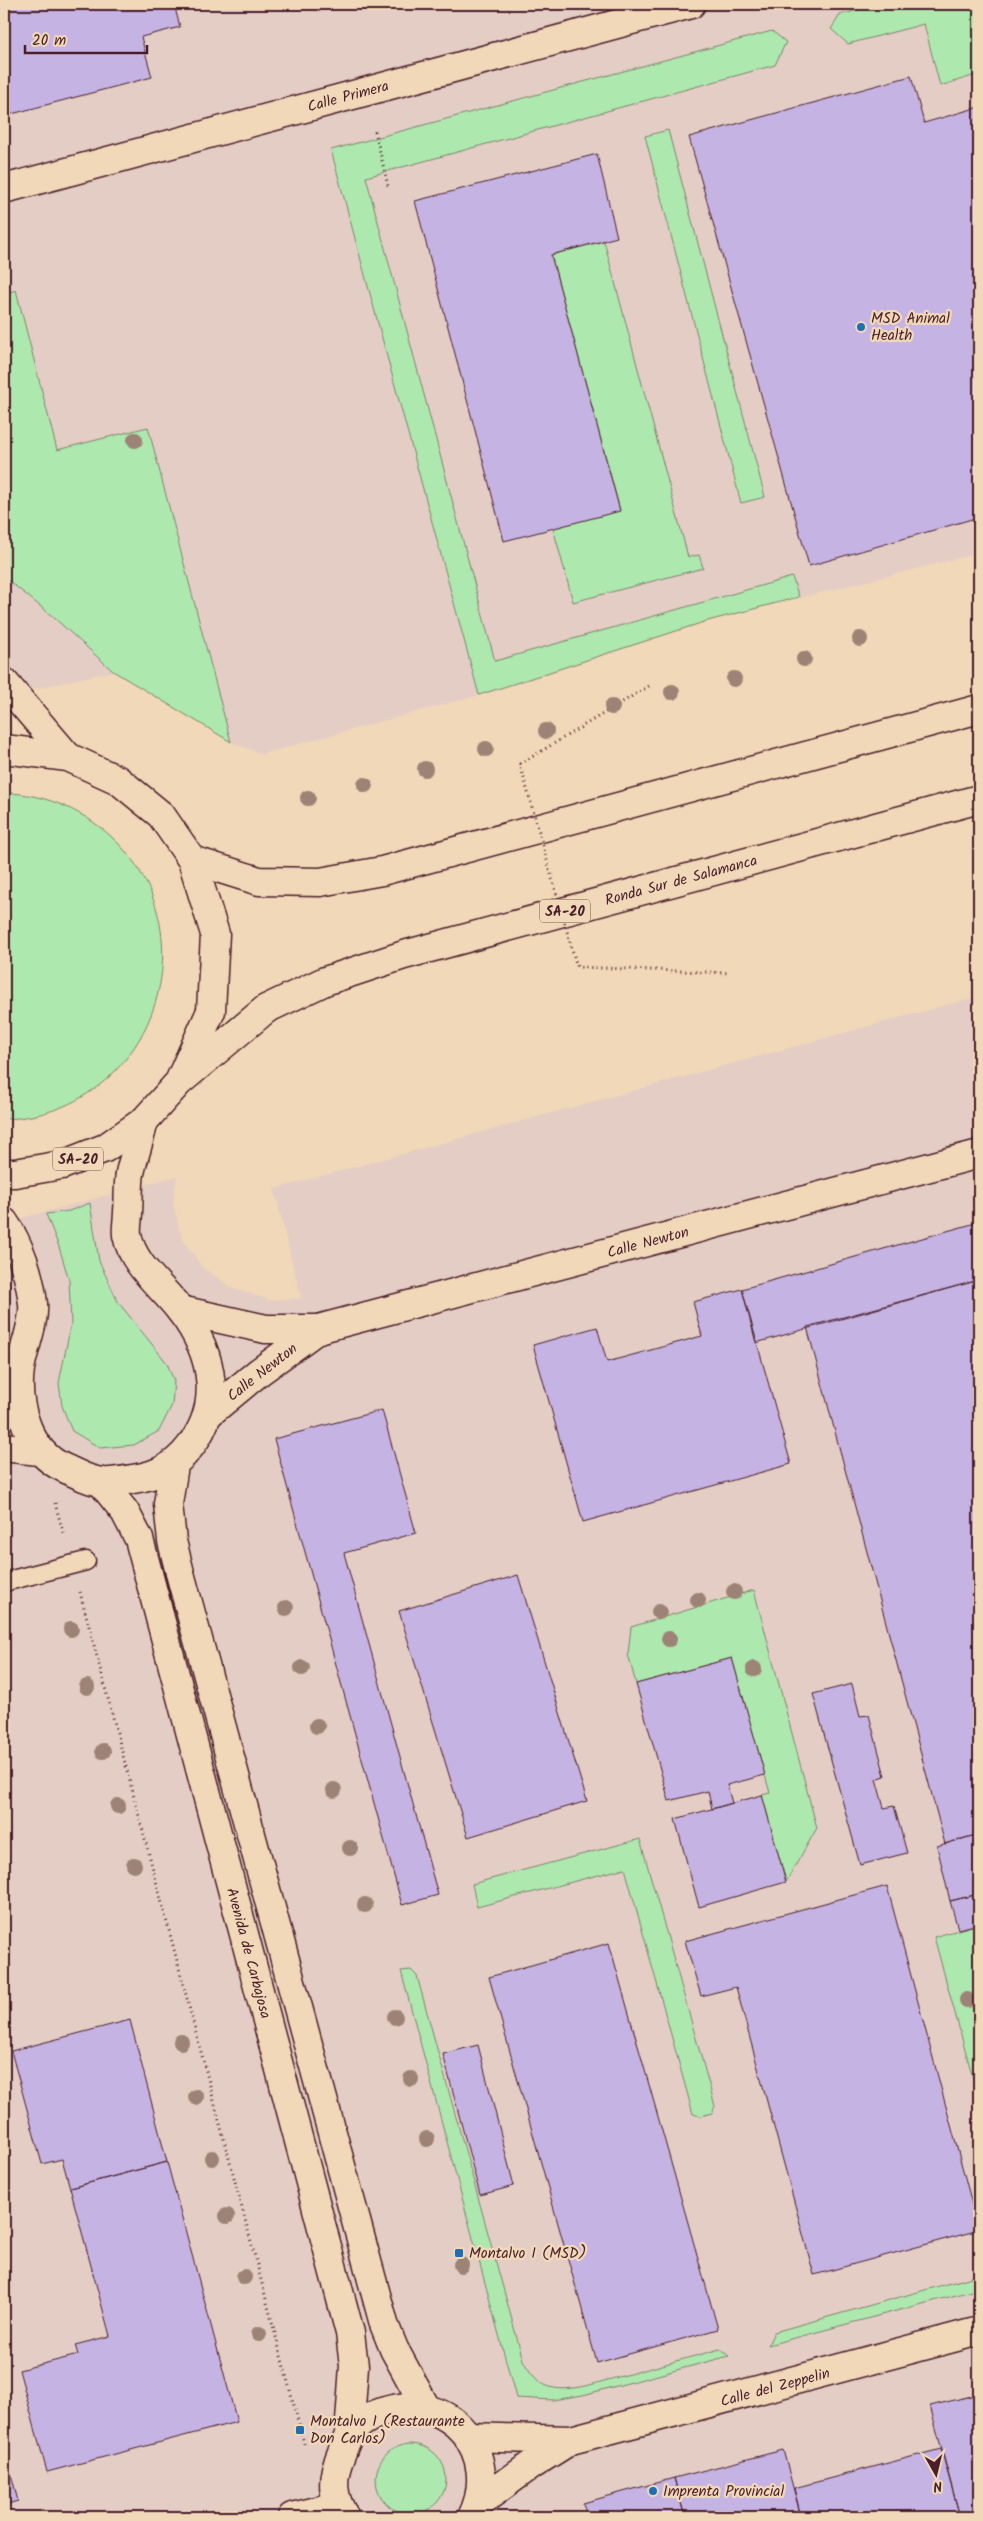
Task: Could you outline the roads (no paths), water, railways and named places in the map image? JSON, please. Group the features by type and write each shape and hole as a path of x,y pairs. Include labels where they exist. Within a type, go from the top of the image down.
{"main road":[{"name":"Calle Primera","path":"4,189 692,4"},
{"path":"4,682 68,757"},
{"path":"192,860 259,881 320,882 382,871 979,709"},
{"name":"Ronda Sur de Salamanca","path":"4,749 68,757 118,780 161,815 192,860 215,934 210,1011 179,1082"},
{"name":"Ronda Sur de Salamanca","path":"4,1173 15,1173 62,1165 105,1148 144,1121 179,1082 266,1009 325,981 423,950 979,799"},
{"path":"4,1222 15,1237 27,1274 34,1306 12,1376 21,1400 25,1423 39,1451 59,1466 102,1483 144,1479 174,1465 189,1449 207,1415 211,1389 210,1367 198,1338 180,1310 140,1264 128,1235 130,1175 144,1121"},
{"name":"Calle Newton","path":"180,1310 266,1329 318,1329 979,1154"},
{"name":"Calle Newton","path":"207,1415 259,1372 318,1329"},
{"path":"4,1447 39,1451"},
{"path":"174,1465 168,1504 172,1541 180,1573 384,2324 394,2349 426,2408"},
{"name":"Avenida de Carbajosa","path":"102,1483 125,1512 139,1539 350,2333 354,2366 349,2434"},
{"name":"Calle del Zeppelin","path":"469,2437 570,2440 979,2331"},
{"path":"292,2517 341,2511 334,2490 334,2473 349,2434 370,2416 398,2406 426,2408 446,2417 469,2437 479,2458 483,2481 476,2510"},
{"name":"Calle del Zeppelin","path":"476,2510 531,2464 570,2440"}],"lane":[{"path":"4,1582 79,1563"}],"place":[{"name":"MSD Animal Health","path":"861,327"},
{"name":"Montalvo I (MSD)","path":"459,2253"},
{"name":"Montalvo I (Restaurante Don Carlos)","path":"300,2430"},
{"name":"Imprenta Provincial","path":"653,2491"}]}
